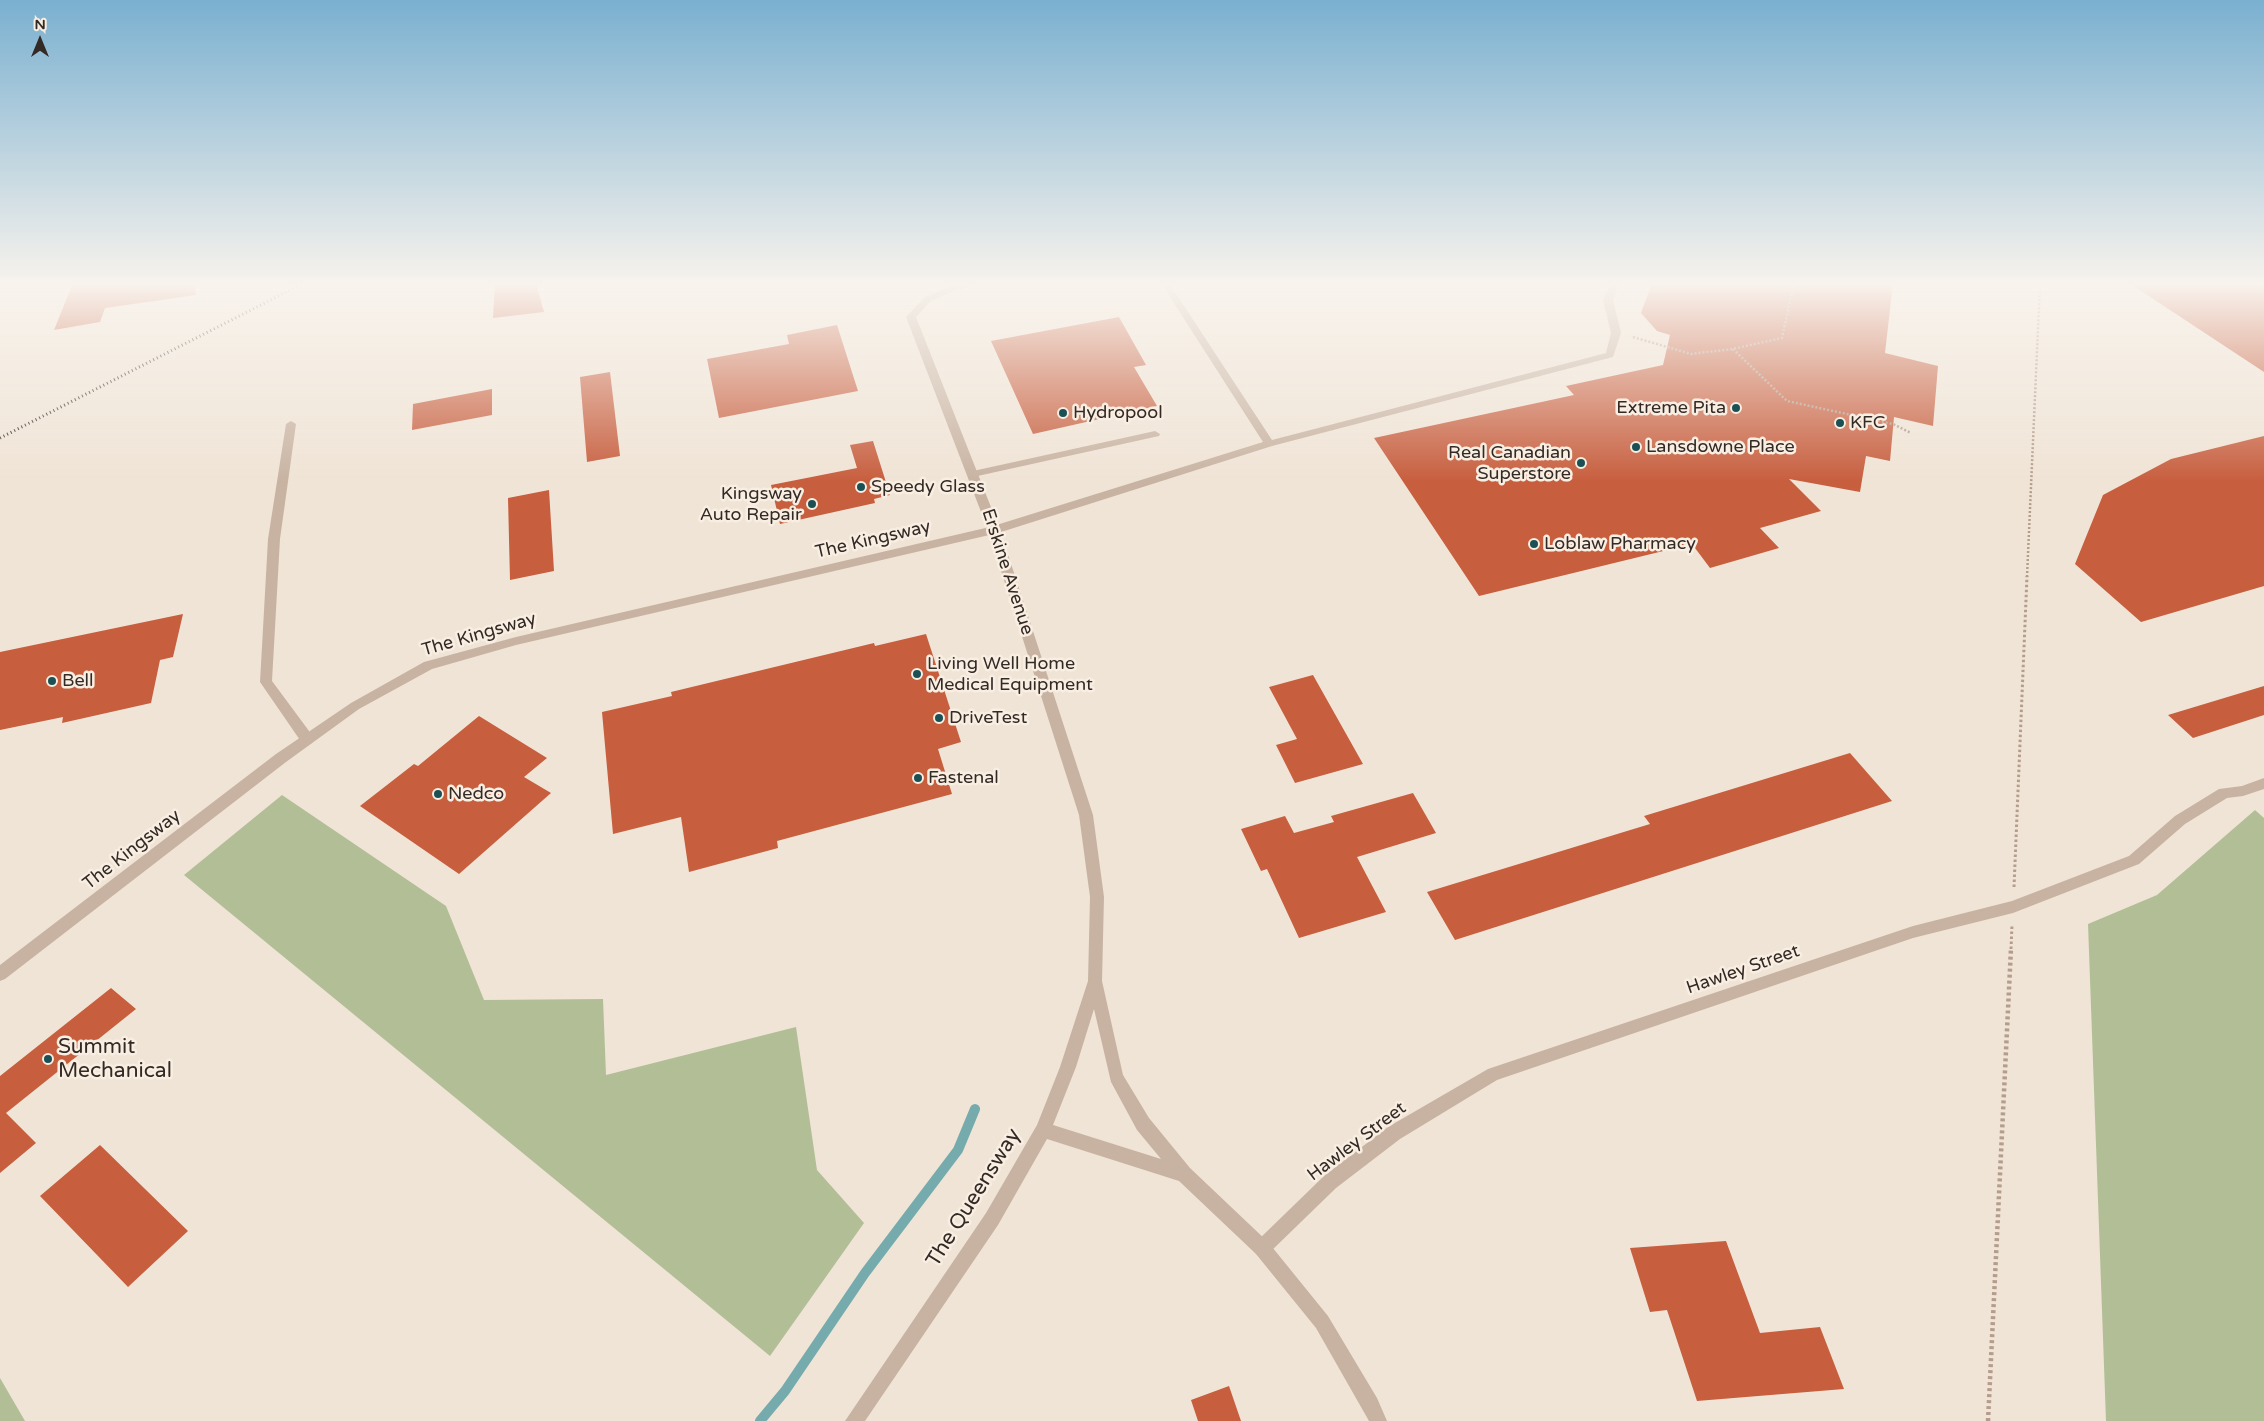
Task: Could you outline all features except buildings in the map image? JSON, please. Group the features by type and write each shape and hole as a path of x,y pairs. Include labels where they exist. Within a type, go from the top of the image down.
{"street":[{"name":"Erskine Avenue","path":"924,349 994,530 1086,815 1097,897 1095,980"},
{"path":"1208,349 1269,444"},
{"name":"The Kingsway","path":"0,974 308,739 355,706 428,666 516,641 994,530 1269,444 1610,355 1612,349"},
{"path":"291,424 274,539 266,682 308,739"},
{"path":"973,474 1155,434"},
{"name":"Hawley Street","path":"1262,1248 1330,1182 1394,1133 1493,1074 1913,932 2013,908 2134,860 2180,820 2224,793 2243,791 2264,782"},
{"path":"1095,980 1116,1077 1143,1124 1184,1174 1262,1248 1322,1322 1371,1404 1378,1421"},
{"name":"The Queensway","path":"854,1421 992,1219 1043,1130 1068,1067 1095,980"},
{"path":"1043,1130 1184,1174"}],"path":[{"path":"1674,349 1691,354 1729,349"},
{"path":"1732,349 1787,401 1893,424 1911,433"},
{"path":"1988,1421 2037,349"}],"green space":[{"path":"282,795 446,906 484,1000 603,999 606,1075 796,1027 817,1170 864,1223 770,1356 184,875"},
{"path":"2255,810 2264,818 2264,1421 2106,1421 2088,924 2157,895"},
{"path":"0,1378 25,1421 0,1421"}],"waterway":[{"path":"760,1421 785,1391 865,1273 958,1150 975,1109"}],"railway":[{"path":"0,438 174,349"}],"place":[{"name":"Extreme Pita","path":"1736,408"},
{"name":"Hydropool","path":"1063,413"},
{"name":"KFC","path":"1840,423"},
{"name":"Lansdowne Place","path":"1636,447"},
{"name":"Real Canadian Superstore","path":"1581,463"},
{"name":"Speedy Glass","path":"861,487"},
{"name":"Kingsway Auto Repair","path":"812,504"},
{"name":"Loblaw Pharmacy","path":"1534,544"},
{"name":"Living Well Home Medical Equipment","path":"917,674"},
{"name":"Bell","path":"52,681"},
{"name":"DriveTest","path":"939,718"},
{"name":"Fastenal","path":"918,778"},
{"name":"Nedco","path":"438,794"},
{"name":"Summit Mechanical","path":"48,1059"}]}
